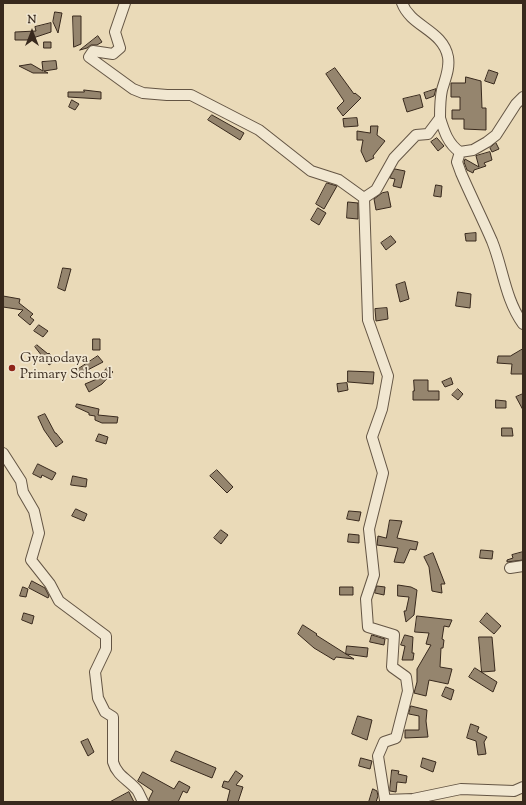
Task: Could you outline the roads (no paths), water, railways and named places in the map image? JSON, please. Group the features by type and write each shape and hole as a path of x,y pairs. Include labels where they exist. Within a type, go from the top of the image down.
{"street":[{"path":"125,3 115,32 120,48 113,54 94,51 89,57 133,89 151,94 191,95 259,130 311,171 339,180 364,198"},
{"path":"402,3 408,15 438,38 446,50 449,66 442,91 440,118 444,131 453,147 460,152 473,150 496,136 516,104 523,97"},
{"path":"364,198 376,190 394,158 416,135 428,134 440,118"},
{"path":"460,152 458,162 461,173 492,241 509,297 516,314 523,324"},
{"path":"364,198 368,320 388,376 382,410 372,437 383,473 369,529 374,575 366,599 368,627 394,635 392,667 406,677 408,691 396,738 384,742 378,756 385,801 413,799 461,789 514,791 523,787"},
{"path":"3,453 21,480 23,492 34,511 39,533 31,560 50,584 59,601 106,636 106,649 95,672 98,698 105,712 114,718 113,762 115,767 124,779 136,788 143,802"},
{"path":"510,568 523,566"}],"place":[{"name":"Gyanodaya Primary School","path":"12,368"}]}
